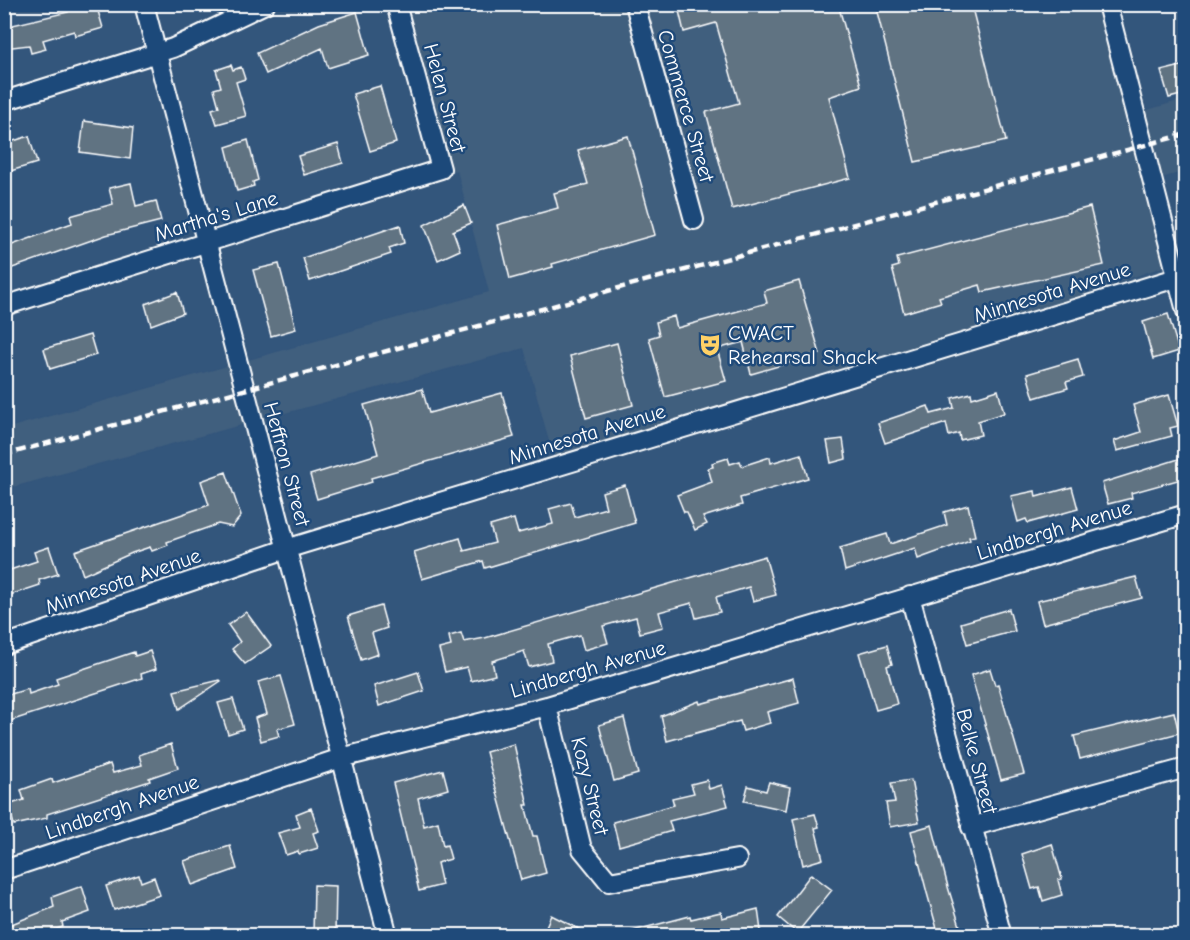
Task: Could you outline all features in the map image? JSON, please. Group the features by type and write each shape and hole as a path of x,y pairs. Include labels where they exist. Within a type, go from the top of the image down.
{"street":[{"name":"Heffron Street","path":"144,4 388,936"},
{"path":"4,101 157,53 265,4"},
{"name":"Helen Street","path":"396,4 441,169"},
{"name":"Commerce Street","path":"634,4 694,220"},
{"path":"1107,4 1181,276 1185,311"},
{"name":"Martha's Lane","path":"4,306 441,169"},
{"name":"Minnesota Avenue","path":"4,645 286,549 1181,276"},
{"name":"Lindbergh Avenue","path":"4,870 341,758 547,706 1185,514"},
{"name":"Belke Street","path":"910,596 1002,936"},
{"name":"Kozy Street","path":"547,706 582,849 609,882 737,859"},
{"path":"971,827 1185,768"}],"shaded area":[{"path":"403,5 1097,5 1127,116 1185,99 1185,171 1151,181 1138,159 1163,258 1162,267 988,327 553,456 524,348 5,489 5,429 489,292 457,170 448,172"}],"building":[{"path":"77,4 96,4 103,28 75,36 74,31 43,40 46,49 31,53 29,45 4,48 4,27 68,12 67,8"},
{"path":"686,4 838,4 861,86 829,97 850,178 732,209 706,112 739,103 716,23 684,32 679,11 687,9"},
{"path":"875,4 971,4 1006,141 915,162"},
{"path":"357,12 369,55 328,68 322,48 266,74 257,53 319,24"},
{"path":"231,65 233,70 241,67 245,79 236,82 246,116 217,124 212,109 219,107 214,89 221,87 216,70"},
{"path":"1185,65 1185,94 1169,98 1161,71"},
{"path":"380,86 396,143 370,151 353,94"},
{"path":"84,121 133,128 130,159 80,152"},
{"path":"29,136 37,163 4,173 4,144"},
{"path":"628,136 655,235 552,264 553,267 510,279 497,225 558,208 554,193 588,184 578,150"},
{"path":"248,140 258,180 253,182 254,186 237,191 226,147"},
{"path":"338,144 343,163 304,175 298,156"},
{"path":"131,183 136,206 156,201 161,221 106,235 4,271 4,248 72,223 70,216 113,204 109,188"},
{"path":"464,205 471,223 453,231 460,250 438,260 424,225"},
{"path":"1090,207 1104,265 982,292 980,285 939,297 941,302 904,313 892,268 899,266 897,258"},
{"path":"400,225 404,243 389,248 391,254 310,281 303,258"},
{"path":"279,264 296,329 271,336 253,270"},
{"path":"799,281 820,354 751,374 743,342 717,349 726,381 665,397 649,338 659,335 656,322 674,316 677,328 767,303 764,291"},
{"path":"177,292 183,313 151,325 145,304"},
{"path":"1168,314 1179,351 1153,359 1143,322"},
{"path":"90,335 96,355 50,369 44,349"},
{"path":"617,343 633,405 586,418 570,356"},
{"path":"1078,359 1083,377 1066,382 1068,388 1034,398 1027,374"},
{"path":"422,389 429,413 502,393 514,437 371,478 372,482 317,499 310,475 378,454 364,405"},
{"path":"998,390 1004,413 978,421 981,435 960,440 959,433 949,436 946,423 885,443 878,423 928,406 931,414 954,408 952,398 971,393 972,398"},
{"path":"1169,395 1178,426 1170,428 1172,436 1117,451 1114,441 1141,432 1133,405"},
{"path":"843,439 846,459 831,463 827,441"},
{"path":"801,454 808,478 740,498 742,505 703,517 707,524 695,530 677,495 712,482 708,468 713,467 712,463 728,458 730,464 740,461 742,466 770,457 771,463"},
{"path":"1185,457 1185,478 1131,493 1132,498 1108,504 1102,483"},
{"path":"226,472 241,516 232,527 218,524 167,542 168,545 152,551 150,547 132,553 83,575 75,551 209,505 201,481"},
{"path":"625,485 635,523 485,568 483,561 422,579 414,552 460,538 464,551 495,543 490,526 514,519 518,533 553,524 549,509 571,503 575,517 606,508 602,492"},
{"path":"1072,487 1078,509 1028,523 1026,519 1018,522 1011,496 1035,491 1036,497"},
{"path":"968,505 975,536 969,537 970,540 918,559 915,548 845,571 840,548 887,534 890,544 947,525 944,512"},
{"path":"49,547 58,574 39,580 40,585 10,595 4,572 37,561 34,552"},
{"path":"765,556 776,595 753,601 749,587 716,597 720,612 696,618 692,603 659,612 663,627 640,633 636,617 603,626 608,643 584,650 580,635 548,644 552,661 529,667 524,651 492,661 495,675 471,681 467,667 445,672 439,649 451,646 449,636 461,633 464,642 485,638"},
{"path":"1136,577 1142,598 1043,624 1037,601"},
{"path":"381,606 387,628 372,633 378,654 361,660 348,616"},
{"path":"1009,609 1015,631 967,644 961,623"},
{"path":"246,612 271,646 245,664 232,649 240,642 228,625"},
{"path":"887,645 892,664 887,666 897,704 876,710 859,653"},
{"path":"150,651 156,669 141,674 142,678 4,723 4,696 28,689 29,694 58,684 56,678 134,652 135,656"},
{"path":"990,669 995,685 998,684 1024,774 1001,780 971,675"},
{"path":"418,672 424,691 379,706 374,686"},
{"path":"281,676 295,724 277,729 279,736 261,741 255,718 267,714 258,682"},
{"path":"793,678 799,703 767,712 770,723 743,731 740,721 667,741 661,716 699,701 700,704"},
{"path":"221,681 179,709 174,691"},
{"path":"233,699 243,729 228,734 218,703"},
{"path":"1174,712 1179,733 1080,759 1074,736"},
{"path":"624,718 638,774 614,781 599,725"},
{"path":"171,744 178,768 149,778 150,781 47,814 47,818 14,825 8,805 24,800 21,790 52,779 53,783 110,764 113,773 142,765 139,755"},
{"path":"514,744 528,805 525,805 533,836 537,836 546,873 521,880 486,752"},
{"path":"443,770 448,789 418,798 424,826 438,822 443,846 447,845 451,859 437,863 442,885 419,891 393,783"},
{"path":"707,780 709,789 722,785 728,806 669,821 672,831 619,846 613,822 674,805 672,798 694,793 691,784"},
{"path":"911,780 919,822 890,827 886,803 895,802 891,783"},
{"path":"769,782 790,787 786,810 744,801 748,786 766,791"},
{"path":"311,808 319,831 313,833 318,848 299,854 298,851 286,855 278,833 300,827 296,814"},
{"path":"815,814 819,827 815,828 823,859 803,865 793,819"},
{"path":"932,825 963,936 939,936 911,831"},
{"path":"1052,844 1062,879 1058,880 1062,895 1043,901 1039,887 1032,889 1022,854"},
{"path":"230,846 237,869 192,885 184,861"},
{"path":"811,874 832,890 797,933 778,917"},
{"path":"139,875 141,882 154,877 160,895 114,910 106,886"},
{"path":"314,885 336,886 335,936 313,936"},
{"path":"82,886 90,912 62,922 63,927 34,936 4,936 4,927 54,907 52,897"},
{"path":"758,909 761,931 743,936 632,936 632,931 690,916 691,919 721,912 722,918"},
{"path":"551,915 593,936 542,936"}],"railway":[{"path":"4,455 1186,134"}],"place":[{"name":"CWACT Rehearsal Shack","path":"710,345"}]}
